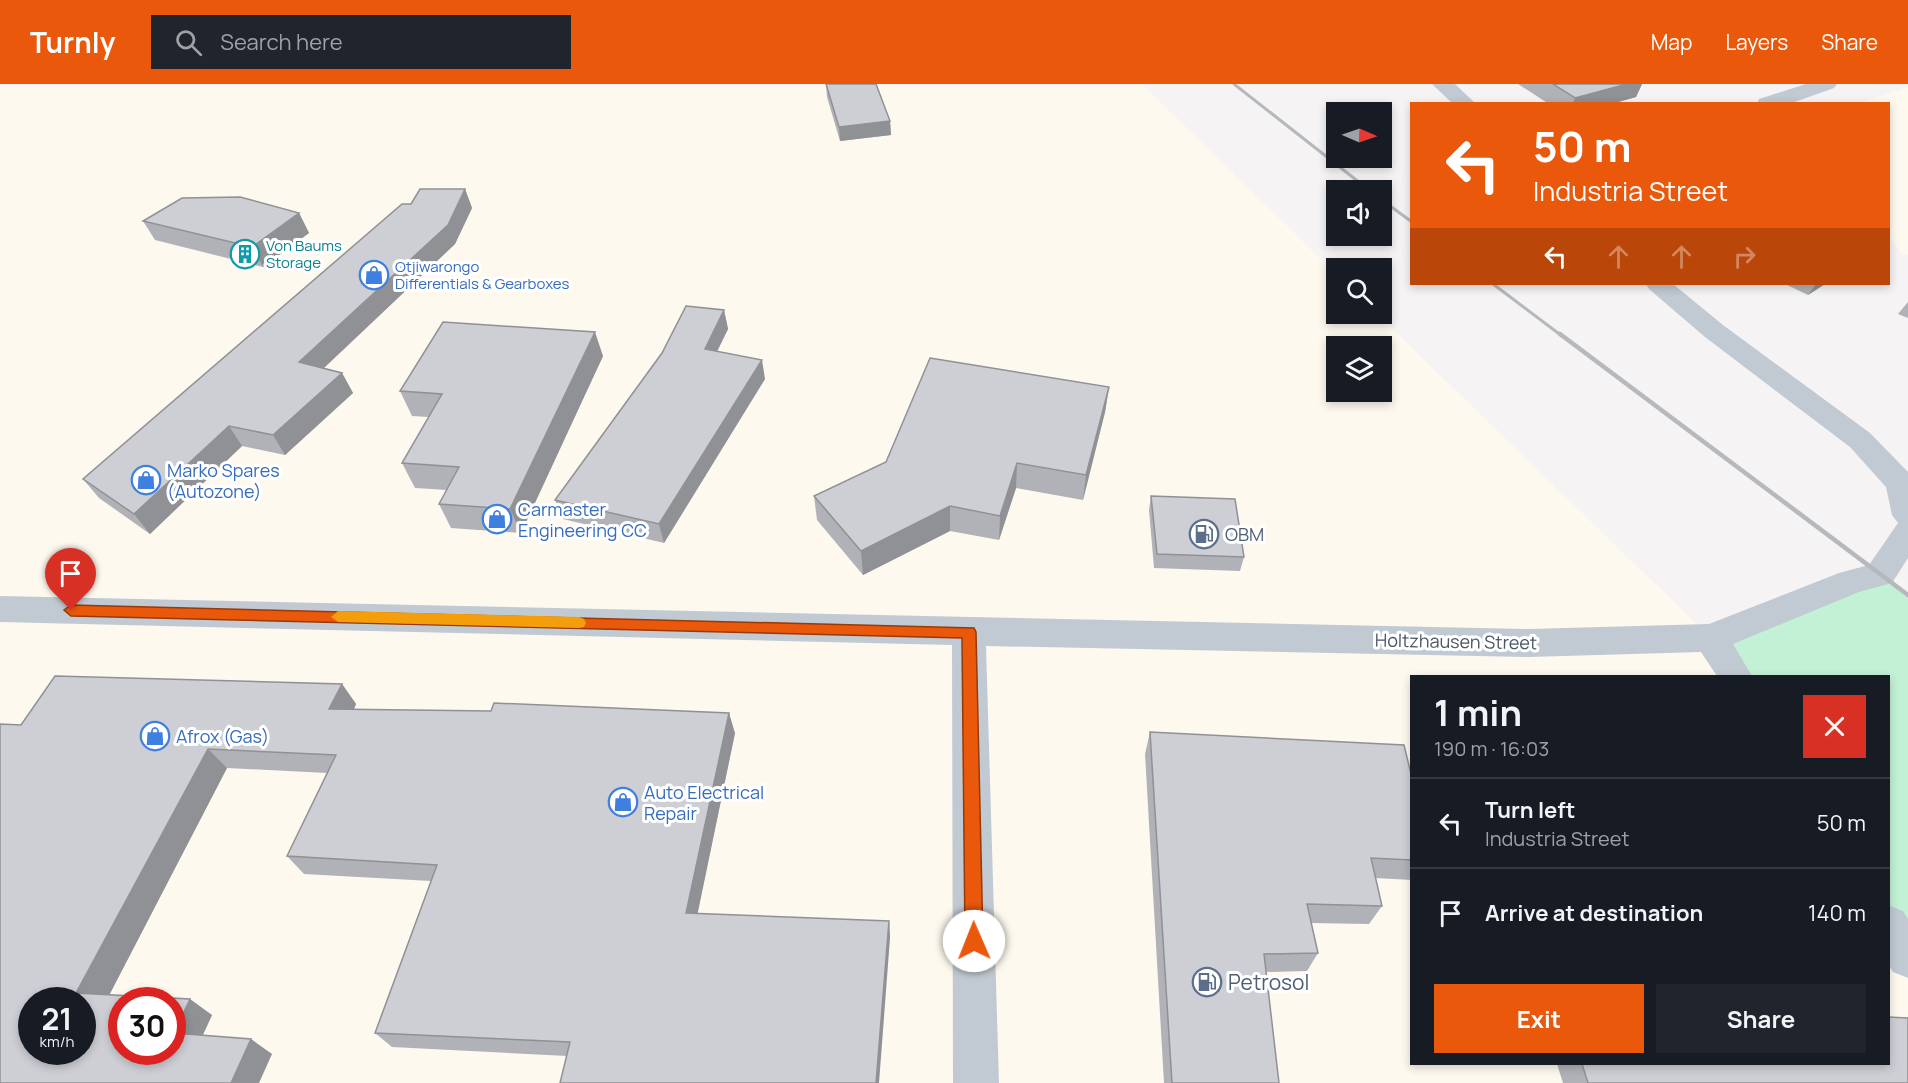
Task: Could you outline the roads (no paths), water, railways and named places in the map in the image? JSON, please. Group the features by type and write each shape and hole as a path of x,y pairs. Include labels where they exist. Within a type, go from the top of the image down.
{"street":[{"path":"1442,84 1464,102"},
{"path":"1773,102 1827,84"},
{"path":"1659,285 1714,331 1860,440 1900,483 1908,515"},
{"name":"Holtzhausen Street","path":"0,609 1529,643 1711,638 1851,582 1880,574 1908,532"},
{"path":"969,632 976,1083"},
{"path":"1711,638 1734,675"},
{"path":"1890,929 1908,957"}],"railway":[{"path":"1234,84 1356,180"},
{"path":"1392,207 1410,221"},
{"path":"1494,285 1562,336"},
{"path":"1560,334 1908,595"}],"place":[{"name":"Von Baums Storage","path":"245,254"},
{"name":"Otjiwarongo Differentials & Gearboxes","path":"374,275"},
{"name":"Marko Spares (Autozone)","path":"146,480"},
{"name":"Carmaster Engineering CC","path":"497,519"},
{"name":"OBM","path":"1204,534"},
{"name":"Afrox (Gas)","path":"155,736"},
{"name":"Auto Electrical Repair","path":"623,802"},
{"name":"Petrosol","path":"1207,982"}]}
